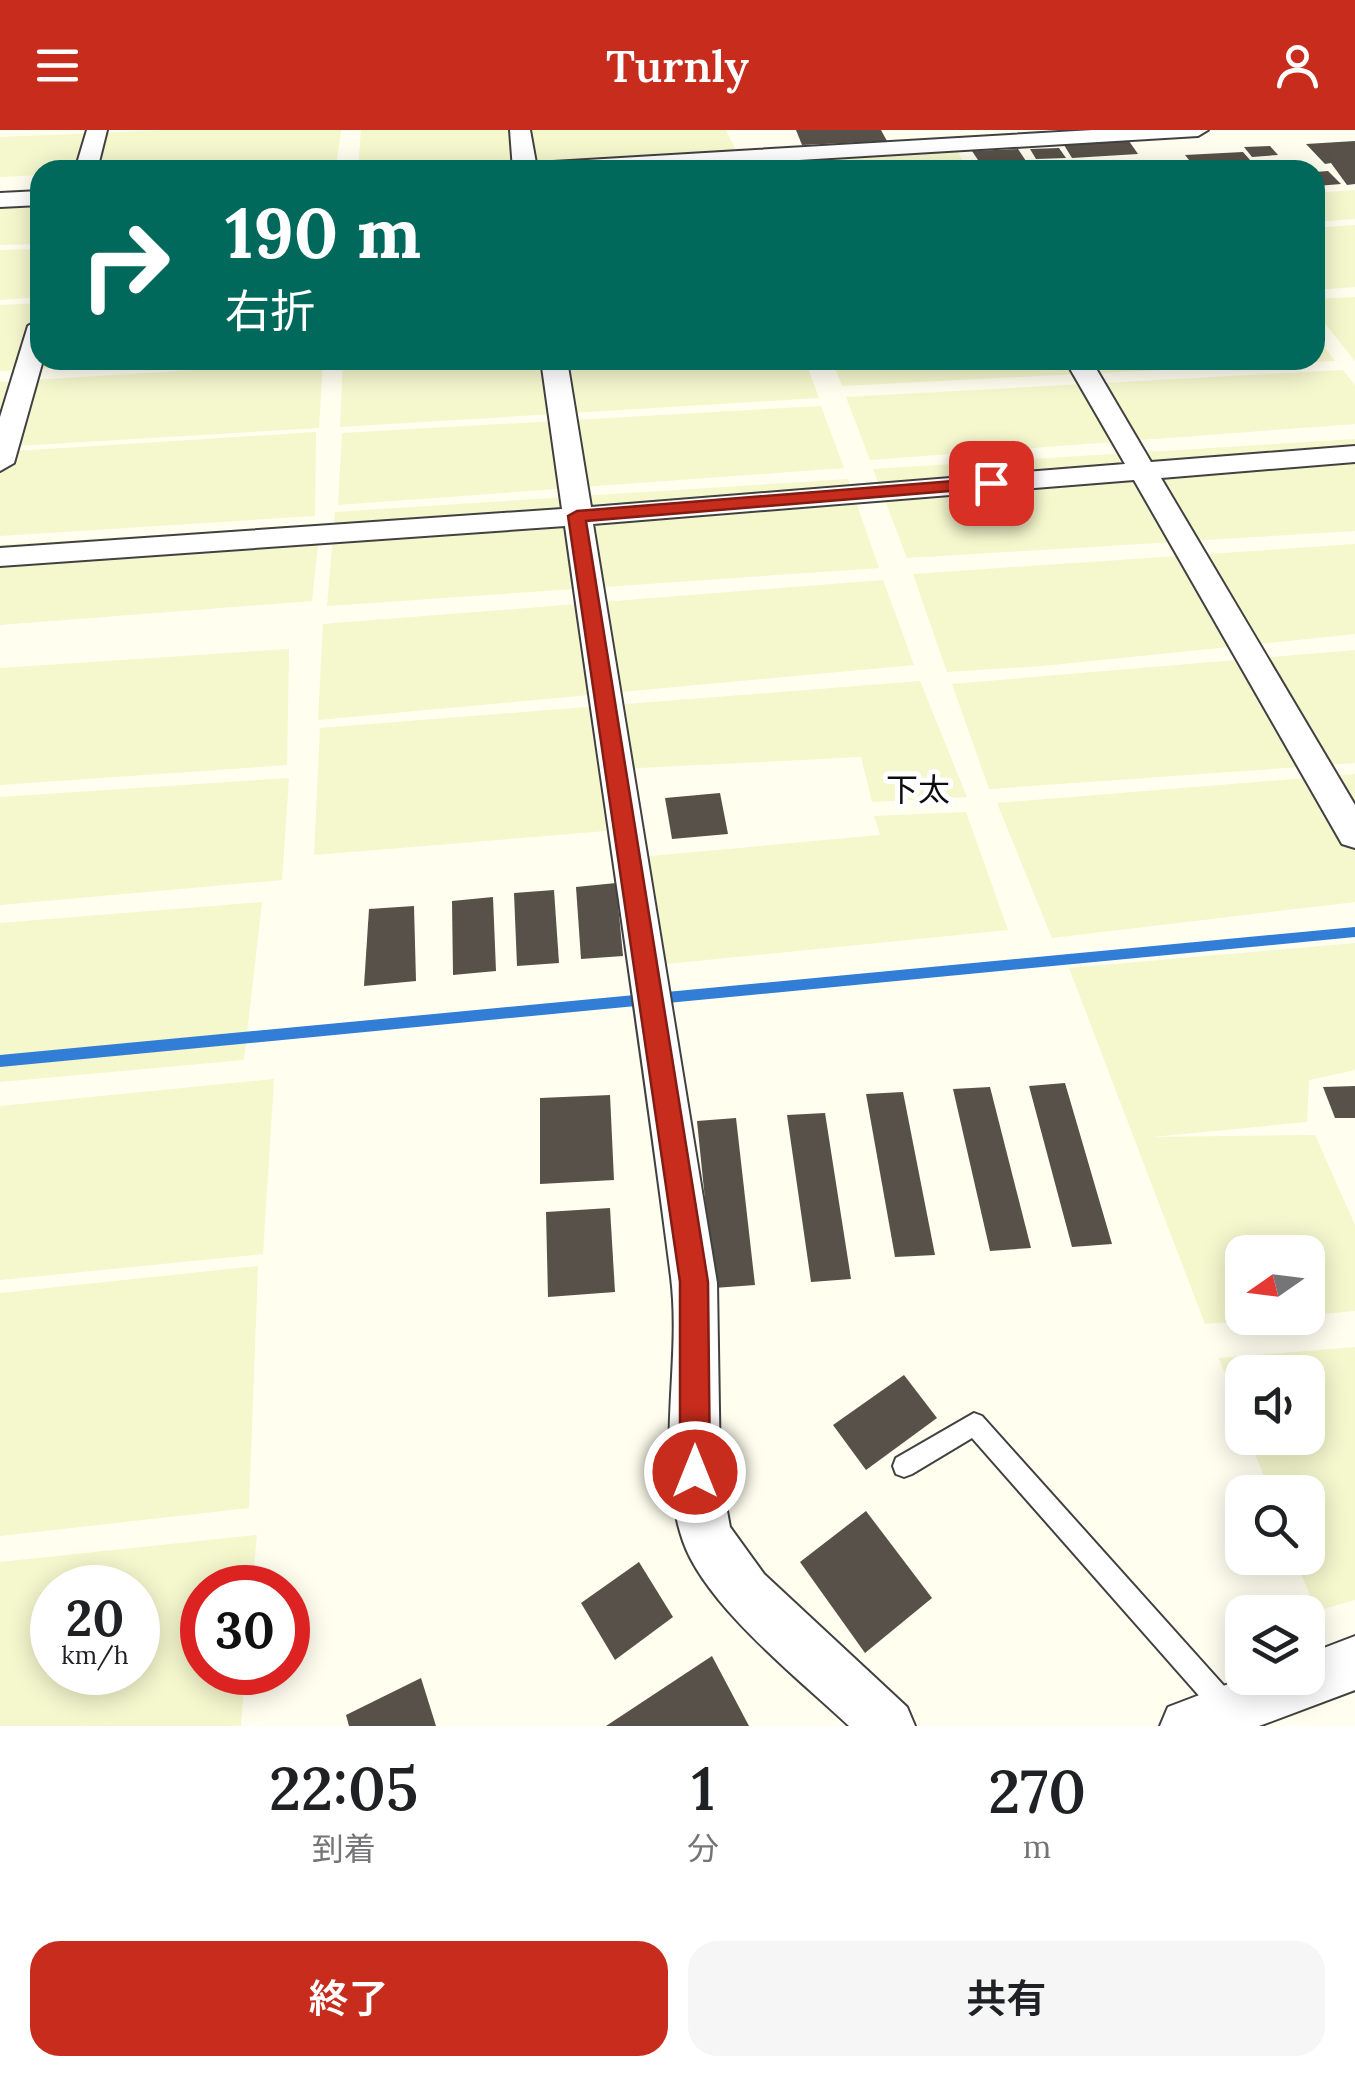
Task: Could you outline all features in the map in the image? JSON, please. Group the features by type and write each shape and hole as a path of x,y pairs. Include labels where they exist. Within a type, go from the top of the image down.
{"street":[{"path":"89,160 98,130"},
{"path":"520,130 524,160"},
{"path":"653,160 949,137 1198,130"},
{"path":"949,137 962,160"},
{"path":"0,200 30,198"},
{"path":"0,464 30,360"},
{"path":"555,370 694,1282 695,1472 706,1538 746,1592 888,1726"},
{"path":"1084,370 1355,835"},
{"path":"0,557 1355,454"},
{"path":"1208,1718 1355,1663"}],"lane":[{"path":"904,1466 974,1424 1208,1718"}],"green space":[{"path":"171,130 341,130 337,160 30,160 30,176 0,177 0,137"},
{"path":"361,130 726,130 739,157 651,160 359,160"},
{"path":"954,145 962,160 756,160 754,156"},
{"path":"1355,190 1355,219 1325,221 1325,192"},
{"path":"30,191 30,244 0,245 0,192"},
{"path":"1355,225 1355,287 1325,289 1325,227"},
{"path":"30,249 30,298 0,300 0,250"},
{"path":"1355,297 1355,361 1325,324 1325,298"},
{"path":"30,304 30,369 0,371 0,305"},
{"path":"1325,348 1335,361 1325,362"},
{"path":"194,370 323,370 319,428 0,447 0,382"},
{"path":"343,370 809,370 819,398 340,427"},
{"path":"836,370 1158,370 842,386"},
{"path":"1343,370 1355,385 1355,424 870,460 846,397"},
{"path":"821,406 844,468 338,505 342,433"},
{"path":"316,432 315,516 0,536 0,452"},
{"path":"1355,439 1355,531 907,558 873,469"},
{"path":"848,479 879,568 327,606 335,512"},
{"path":"320,525 312,601 0,625 0,545"},
{"path":"1355,544 1355,634 1043,666 947,672 913,574"},
{"path":"883,580 914,665 318,720 323,624"},
{"path":"289,649 287,765 0,785 0,668"},
{"path":"1355,650 1355,763 989,789 952,684"},
{"path":"920,681 967,797 872,802 861,757 599,770 606,831 314,855 320,728"},
{"path":"1355,774 1355,902 1052,938 997,803"},
{"path":"289,778 282,880 0,905 0,797"},
{"path":"966,812 1008,930 646,966 629,858 880,835 874,816"},
{"path":"262,902 244,1060 0,1082 0,923"},
{"path":"1355,943 1355,1070 1309,1080 1307,1122 1152,1137 1315,1135 1355,1225 1355,1311 1325,1314 1325,1235 1225,1235 1225,1322 1205,1324 1069,968"},
{"path":"274,1079 263,1254 0,1280 0,1106"},
{"path":"258,1266 249,1508 0,1536 0,1293"},
{"path":"1355,1347 1355,1600 1325,1608 1325,1595 1310,1595 1302,1575 1325,1575 1325,1475 1263,1475 1256,1455 1325,1455 1325,1355 1256,1355"},
{"path":"257,1535 254,1565 180,1565 180,1695 243,1695 241,1726 0,1726 0,1562"}],"building":[{"path":"796,130 881,130 887,141 802,145"},
{"path":"1129,141 1138,154 1072,158 1064,145"},
{"path":"1355,141 1355,184 1347,185 1331,163 1325,164 1306,144"},
{"path":"1270,146 1278,155 1252,157 1244,147"},
{"path":"1059,148 1066,158 1036,159 1030,149"},
{"path":"1018,149 1025,160 978,160 972,151"},
{"path":"1243,152 1250,160 1189,160 1185,155"},
{"path":"1328,171 1341,184 1325,185"},
{"path":"720,793 728,834 672,839 665,798"},
{"path":"616,883 623,956 581,959 576,887"},
{"path":"554,890 559,963 517,966 514,893"},
{"path":"493,897 496,971 453,975 452,901"},
{"path":"414,906 416,981 364,986 369,909"},
{"path":"1065,1083 1112,1244 1072,1247 1029,1086"},
{"path":"1355,1086 1355,1118 1335,1118 1323,1087"},
{"path":"990,1087 1031,1248 990,1251 953,1089"},
{"path":"903,1092 935,1255 895,1257 866,1094"},
{"path":"610,1095 614,1180 540,1184 540,1098"},
{"path":"825,1113 851,1279 811,1282 787,1115"},
{"path":"736,1118 755,1285 714,1288 697,1121"},
{"path":"610,1208 615,1292 548,1297 546,1212"},
{"path":"904,1375 937,1418 866,1470 833,1425"},
{"path":"866,1511 932,1598 865,1653 800,1562"},
{"path":"639,1562 673,1617 615,1660 581,1603"},
{"path":"712,1656 749,1726 606,1726"},
{"path":"421,1678 436,1726 349,1726 346,1715"}],"waterway":[{"path":"0,1061 1355,932"}],"district":[{"name":"下太","path":"918,789"}],"route":[{"path":"695,1472 694,1282 577,516 991,483"}]}
